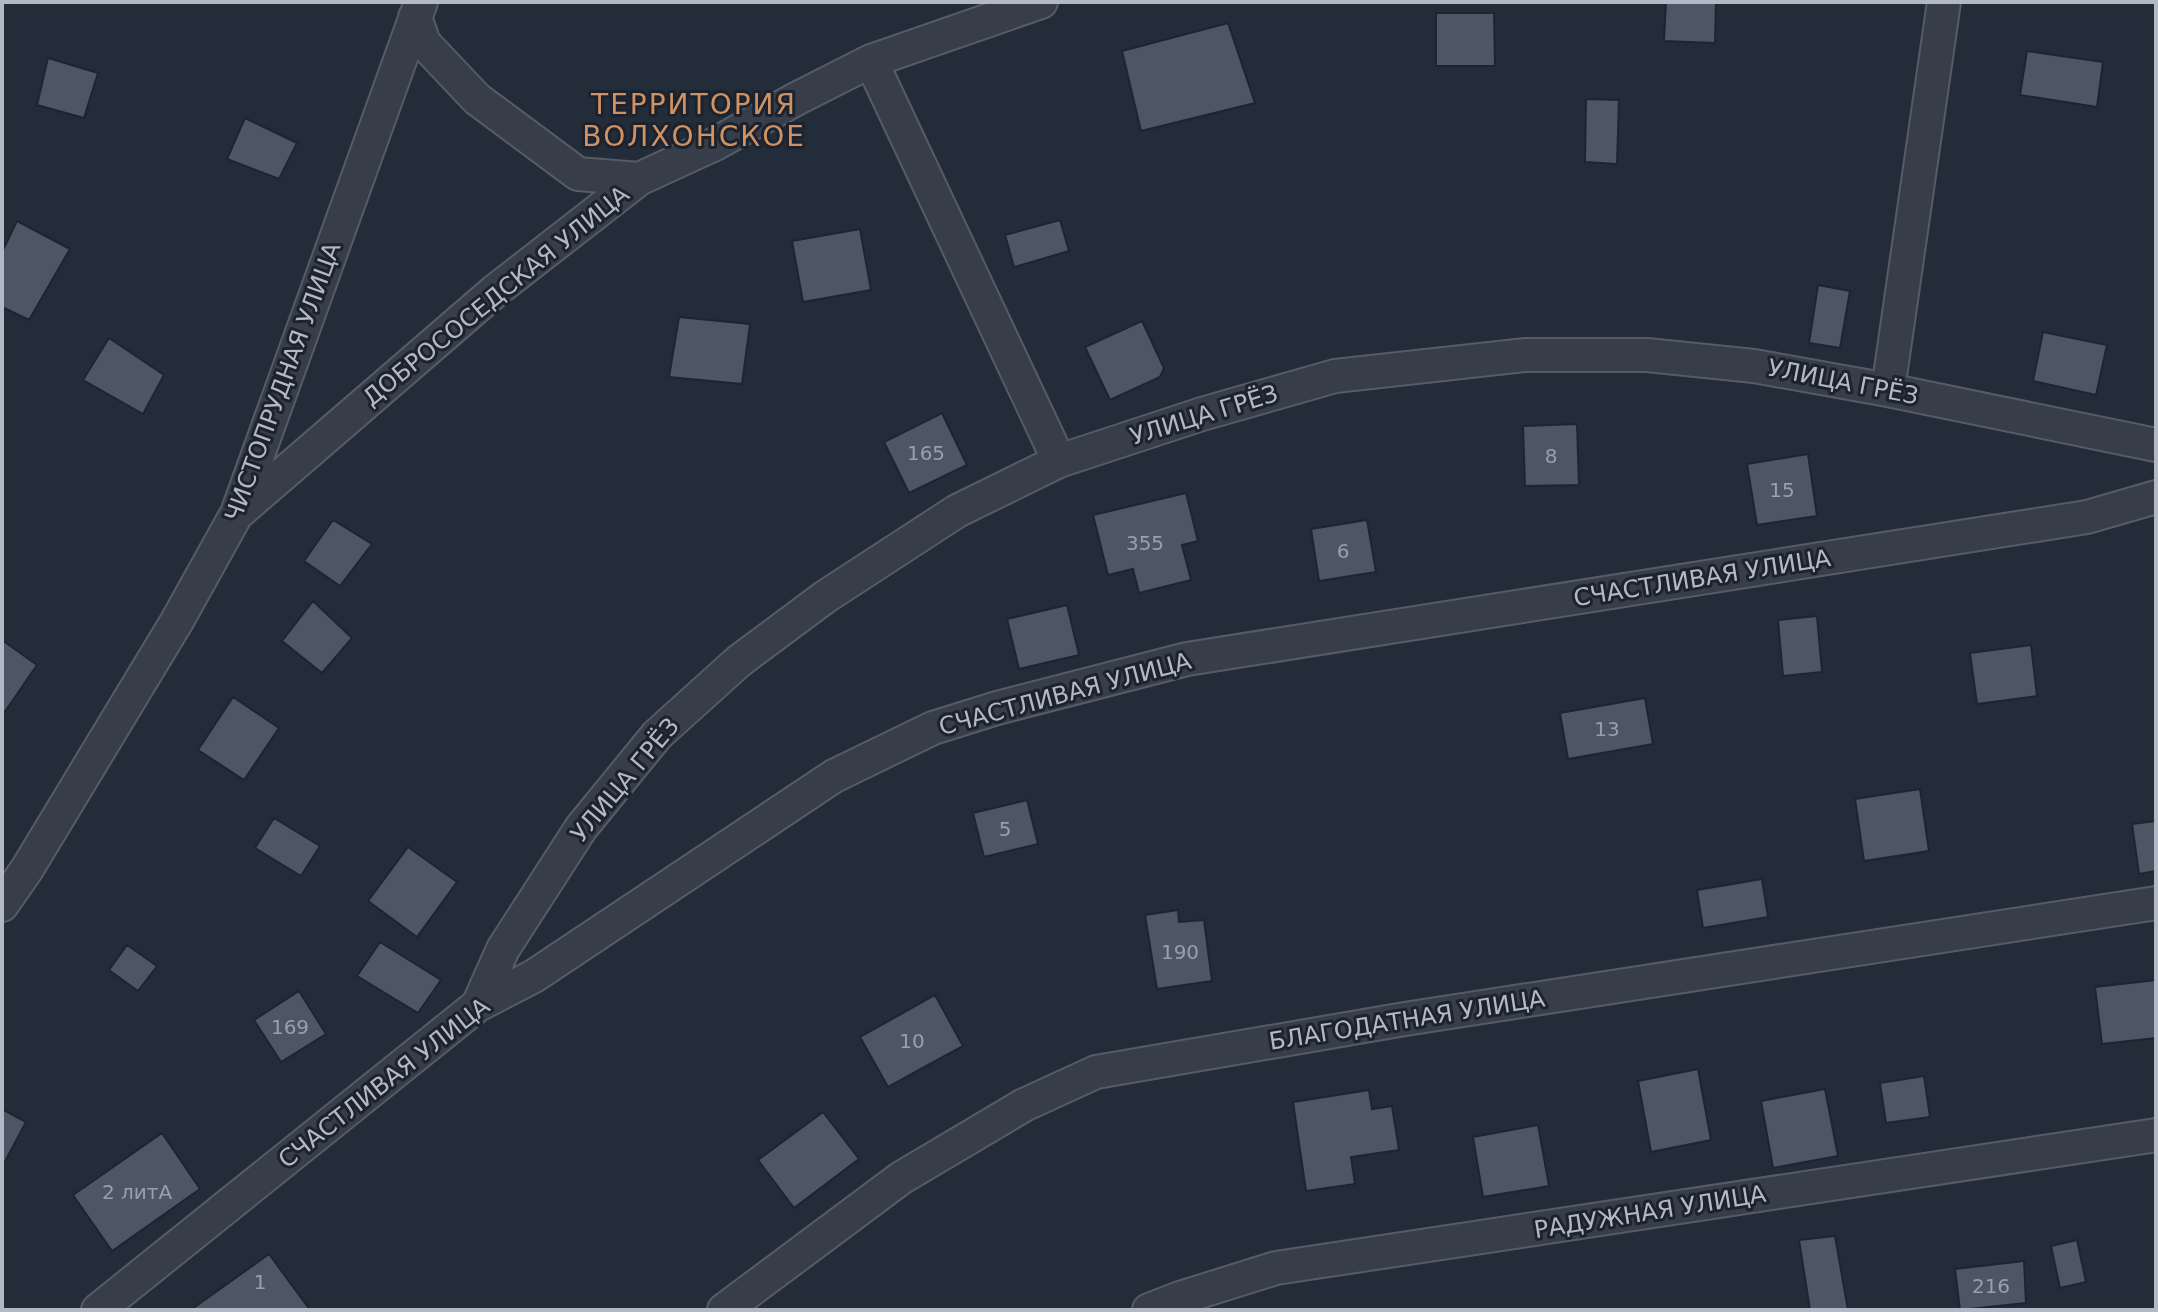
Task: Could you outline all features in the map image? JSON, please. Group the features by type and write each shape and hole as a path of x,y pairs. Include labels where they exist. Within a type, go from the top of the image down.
{"street":[{"name":"ДОБРОСОСЕДСКАЯ УЛИЦА","path":"237,513 495,291 639,179 715,144 871,61 1041,2"},
{"path":"1888,390 1944,2"},
{"path":"418,10 424,43 477,99 578,174 639,179"},
{"name":"ЧИСТОПРУДНАЯ УЛИЦА","path":"2,905 177,621 237,513 418,10"},
{"path":"871,61 1059,461"},
{"name":"УЛИЦА ГРЁЗ","path":"478,1005 503,949 581,828 657,735 739,661 825,597 957,511 1059,461 1202,414 1335,376 1526,355 1647,355 1754,366 2156,445"},
{"name":"СЧАСТЛИВАЯ УЛИЦА","path":"98,1310 478,1005 534,976 834,776 933,728 997,708 1187,659 2087,517 2156,497"},
{"name":"БЛАГОДАТНАЯ УЛИЦА","path":"724,1310 901,1178 1024,1105 1096,1072 1405,1019 2156,903"},
{"name":"РАДУЖНАЯ УЛИЦА","path":"1149,1310 1276,1268 2156,1135"}],"building":[{"path":"1666,2 1716,2 1715,43 1664,41"},
{"path":"1436,13 1494,13 1495,66 1436,66"},
{"path":"1228,23 1255,103 1141,131 1122,51"},
{"path":"2027,51 2103,62 2097,107 2020,95"},
{"path":"48,58 98,73 84,118 37,105"},
{"path":"1586,99 1619,100 1617,164 1585,162"},
{"path":"245,118 297,143 279,179 227,159"},
{"path":"1060,220 1069,251 1014,267 1005,235"},
{"path":"17,221 70,249 29,320 2,307 2,252"},
{"path":"860,229 871,290 803,302 792,241"},
{"path":"1818,285 1850,291 1840,348 1809,343"},
{"path":"679,317 750,324 742,384 669,377"},
{"path":"1142,321 1164,368 1160,377 1110,400 1085,347"},
{"path":"2043,332 2107,345 2096,395 2033,381"},
{"path":"109,338 164,375 143,414 83,380"},
{"path":"942,413 967,465 909,493 884,442"},
{"path":"1577,424 1579,485 1525,486 1523,426"},
{"path":"1808,454 1817,516 1757,525 1747,464"},
{"path":"1186,493 1198,541 1182,545 1191,580 1139,593 1133,569 1108,575 1093,515"},
{"path":"333,520 372,544 340,586 304,561"},
{"path":"1367,520 1376,572 1319,581 1311,529"},
{"path":"313,601 352,638 322,673 282,641"},
{"path":"1067,605 1079,655 1019,669 1007,619"},
{"path":"1817,616 1822,672 1783,676 1778,620"},
{"path":"2,640 37,665 2,716"},
{"path":"2031,645 2037,696 1977,704 1970,653"},
{"path":"233,697 279,728 244,780 198,750"},
{"path":"1645,698 1653,744 1568,759 1560,713"},
{"path":"1920,789 1929,851 1864,861 1855,799"},
{"path":"1027,800 1038,844 984,857 973,813"},
{"path":"274,818 320,846 301,876 255,848"},
{"path":"2156,821 2156,871 2139,874 2132,824"},
{"path":"408,847 457,882 417,937 368,901"},
{"path":"1762,879 1768,917 1703,928 1697,890"},
{"path":"1178,910 1179,922 1204,920 1212,981 1157,989 1145,915"},
{"path":"380,942 441,980 418,1013 357,976"},
{"path":"127,945 157,966 138,991 109,970"},
{"path":"2156,980 2156,1038 2102,1044 2095,987"},
{"path":"299,991 326,1034 281,1062 254,1020"},
{"path":"935,995 963,1046 888,1087 860,1037"},
{"path":"1698,1069 1711,1140 1651,1152 1638,1081"},
{"path":"1924,1076 1930,1117 1886,1123 1880,1083"},
{"path":"1825,1089 1838,1156 1773,1168 1761,1101"},
{"path":"1369,1090 1372,1109 1392,1106 1399,1150 1351,1157 1355,1184 1306,1191 1293,1102"},
{"path":"2,1109 26,1122 2,1167"},
{"path":"823,1112 859,1159 794,1208 758,1160"},
{"path":"1538,1125 1549,1186 1483,1197 1473,1137"},
{"path":"162,1133 200,1189 112,1251 73,1195"},
{"path":"1835,1236 1848,1310 1810,1310 1799,1240"},
{"path":"2077,1240 2086,1282 2060,1288 2051,1246"},
{"path":"269,1254 310,1310 192,1309"},
{"path":"2024,1261 2026,1303 1960,1310 1955,1269"}],"district":[{"name":"ТЕРРИТОРИЯ ВОЛХОНСКОЕ","path":"694,120"}]}
